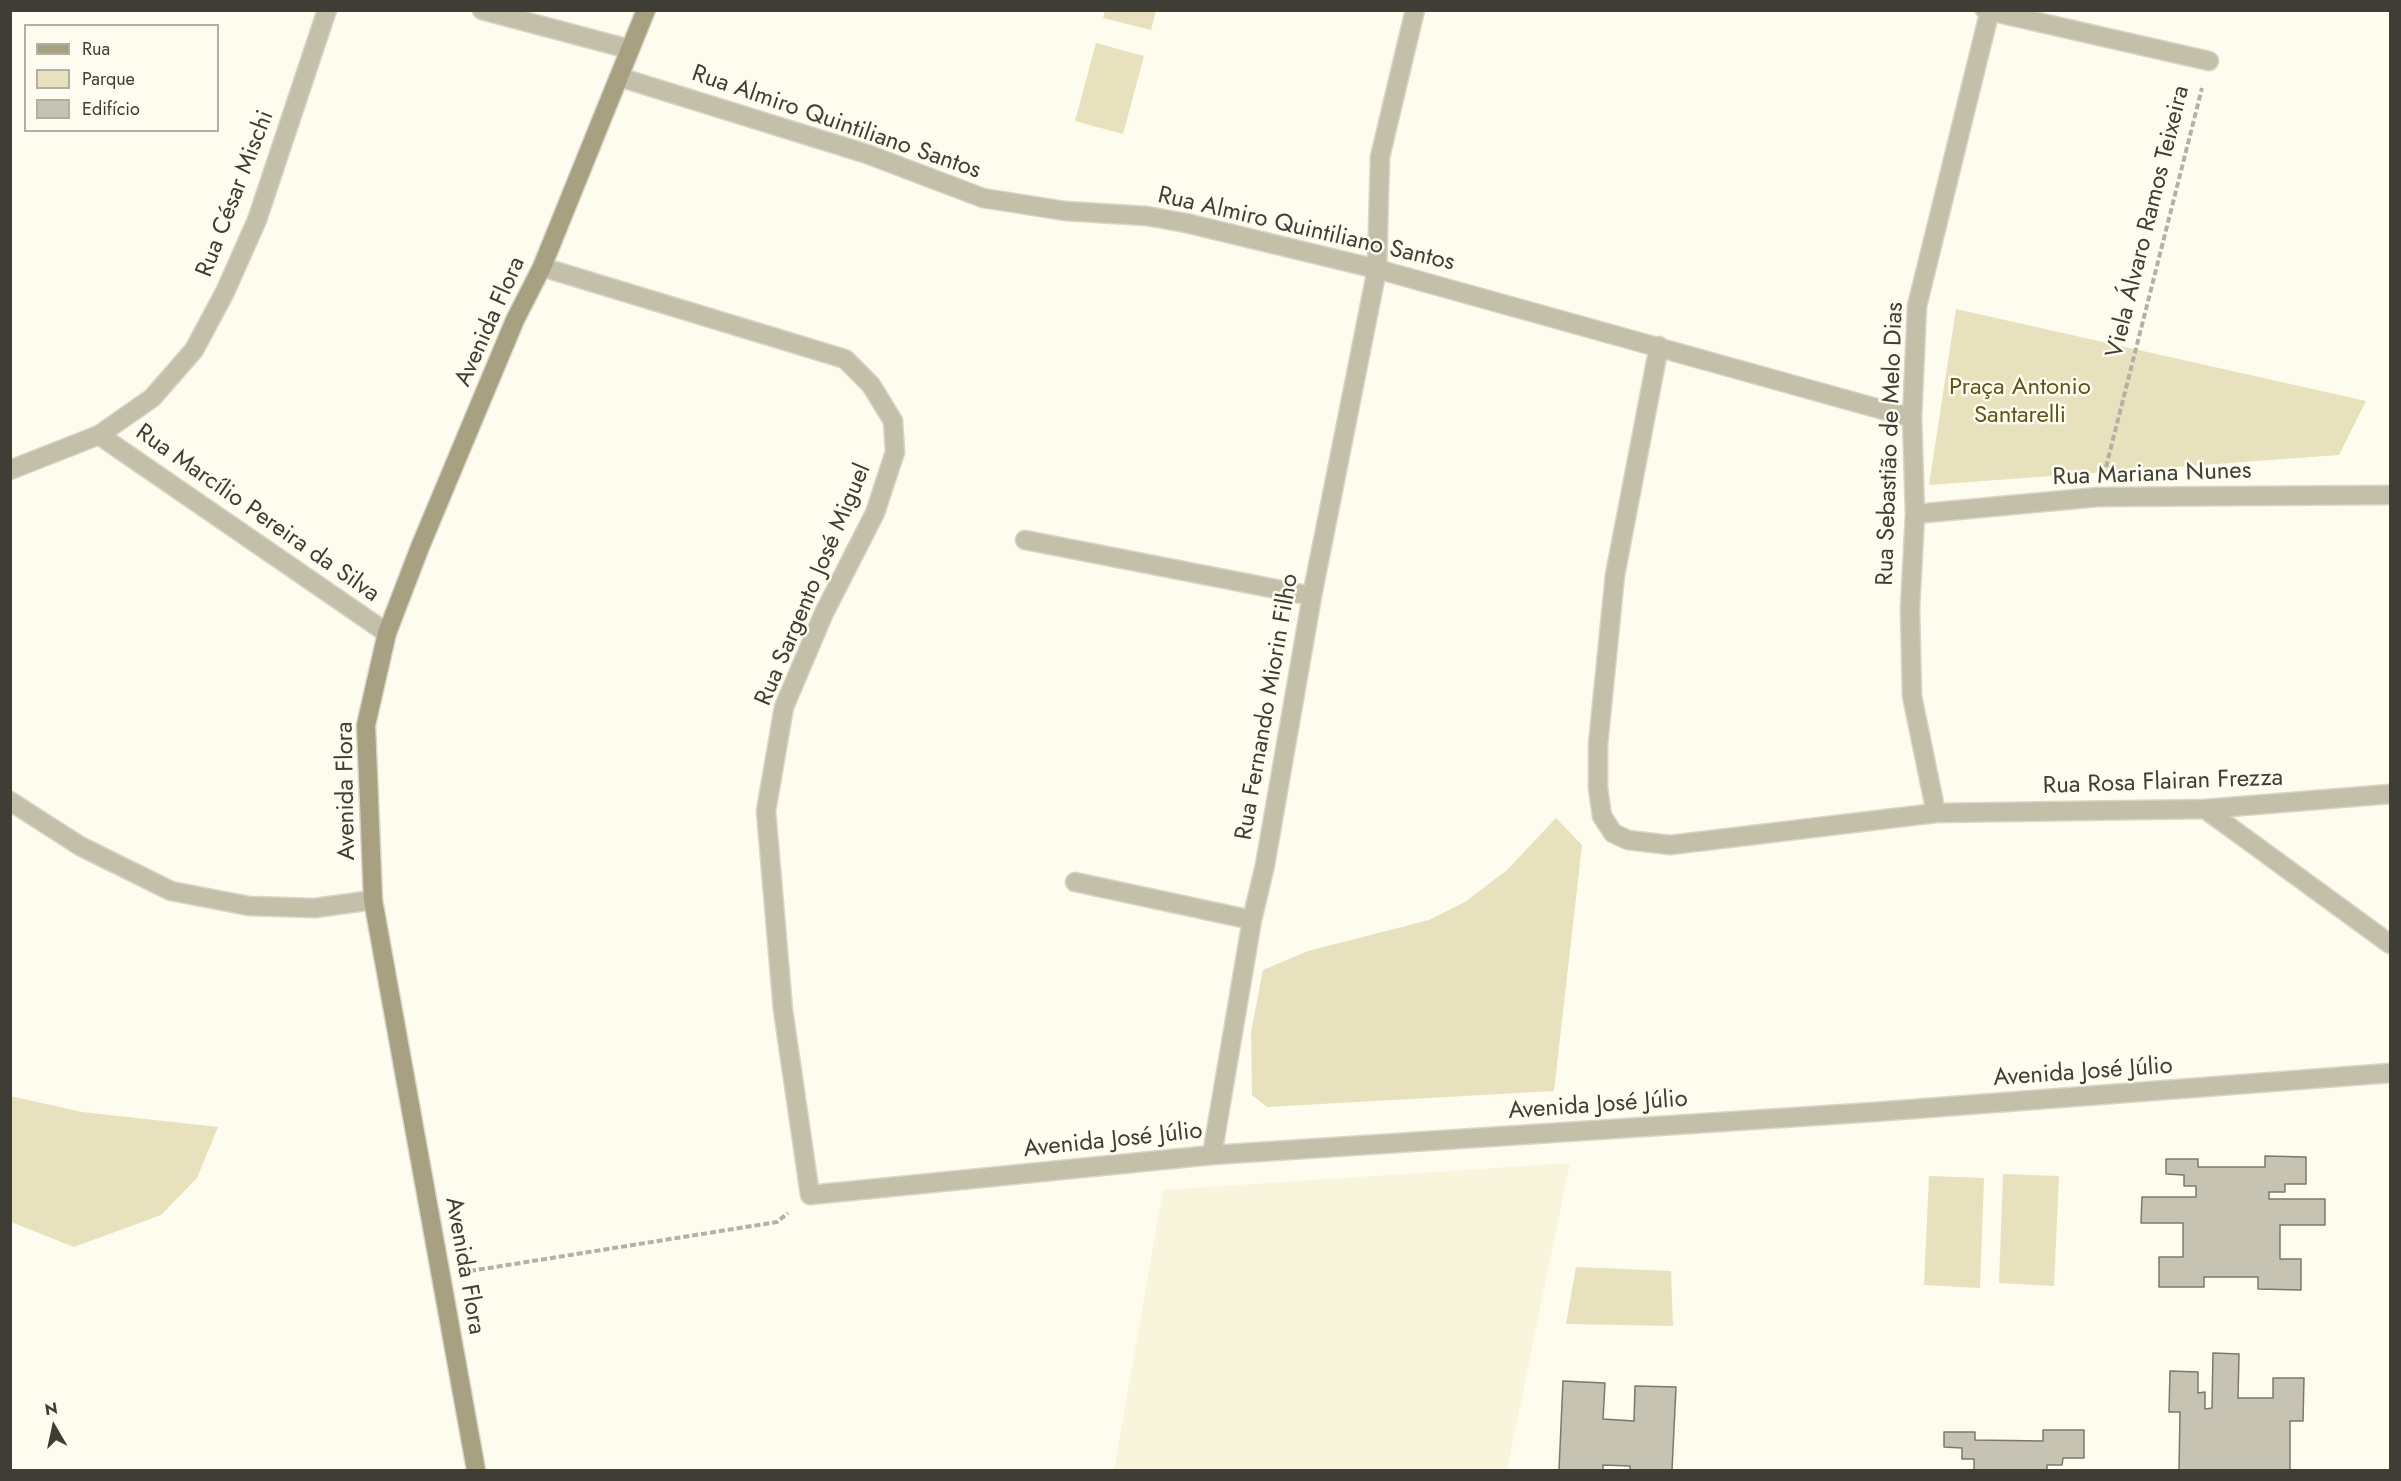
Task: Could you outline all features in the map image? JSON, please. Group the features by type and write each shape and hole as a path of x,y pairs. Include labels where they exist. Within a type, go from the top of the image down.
{"main road":[{"name":"Avenida Flora","path":"476,1470 373,900 366,725 387,633 420,547 515,320 542,267 646,10"}],"street":[{"name":"Rua César Mischi","path":"10,470 99,435 152,398 194,350 225,292 257,220 327,10"},
{"path":"482,10 629,49"},
{"name":"Rua Fernando Miorin Filho","path":"1212,1155 1252,920 1265,865 1312,596 1377,269 1380,157 1415,10"},
{"path":"1988,11 2209,61"},
{"name":"Rua Sebastião de Melo Dias","path":"1936,813 1912,696 1910,609 1915,514 1912,418 1917,306 1988,11"},
{"name":"Rua Almiro Quintiliano Santos","path":"619,77 867,154 983,198 1065,211 1157,218 1377,269 1912,418"},
{"name":"Rua Sargento José Miguel","path":"542,267 845,359 872,385 893,421 895,452 875,513 824,613 784,707 766,811 783,1010 810,1196"},
{"name":"Rua Rosa Flairan Frezza","path":"1659,346 1615,575 1598,745 1598,788 1602,816 1613,833 1628,840 1670,845 1936,813 2205,809 2391,794"},
{"name":"Rua Marcílio Pereira da Silva","path":"99,435 387,633"},
{"name":"Rua Mariana Nunes","path":"1915,514 2098,497 2391,495"},
{"path":"1025,540 1312,596"},
{"path":"10,801 80,846 171,891 249,906 315,908 373,900"},
{"path":"2205,809 2391,944"},
{"path":"1075,882 1252,920"},
{"name":"Avenida José Júlio","path":"810,1196 1212,1155 1874,1113 2391,1073"}],"path":[{"name":"Viela Álvaro Ramos Teixeira","path":"2098,497 2209,61"},
{"path":"442,1276 777,1222 810,1196"}],"shaded area":[{"path":"1570,1163 1507,1470 1114,1470 1163,1190"}],"green space":[{"path":"1105,10 1156,11 1151,30 1103,18"},
{"path":"1096,43 1144,56 1123,134 1075,121"},
{"name":"Praça Antonio Santarelli","path":"1956,309 2366,401 2339,455 1929,485"},
{"path":"1556,818 1582,845 1554,1091 1267,1107 1252,1095 1251,1032 1263,970 1308,951 1429,920 1465,902 1507,870"},
{"path":"10,1096 82,1112 218,1127 197,1178 161,1215 74,1247 11,1222"},
{"path":"2003,1174 2059,1176 2054,1286 1999,1283"},
{"path":"1929,1176 1984,1178 1980,1288 1924,1285"},
{"path":"1576,1267 1671,1271 1673,1326 1566,1324"}],"building":[{"path":"2265,1156 2306,1157 2306,1184 2285,1184 2285,1192 2269,1192 2269,1199 2325,1199 2325,1225 2280,1225 2280,1259 2301,1259 2301,1290 2258,1289 2258,1277 2204,1277 2204,1287 2159,1287 2159,1257 2183,1257 2183,1223 2141,1223 2142,1197 2196,1197 2196,1186 2184,1186 2184,1175 2166,1174 2166,1159 2198,1159 2198,1167 2265,1167"},
{"path":"2213,1353 2239,1354 2238,1398 2273,1398 2273,1378 2304,1378 2303,1421 2290,1421 2290,1470 2179,1470 2180,1412 2169,1412 2170,1371 2198,1372 2198,1393 2205,1392 2205,1409 2212,1408"},
{"path":"1563,1381 1605,1383 1603,1419 1634,1421 1635,1386 1676,1387 1672,1470 1630,1470 1630,1466 1603,1465 1603,1470 1559,1470"},
{"path":"2043,1430 2084,1430 2084,1458 2063,1458 2062,1465 2047,1465 2047,1470 1974,1470 1974,1459 1962,1459 1962,1448 1944,1447 1944,1432 1975,1432 1975,1440 2043,1441"}]}
